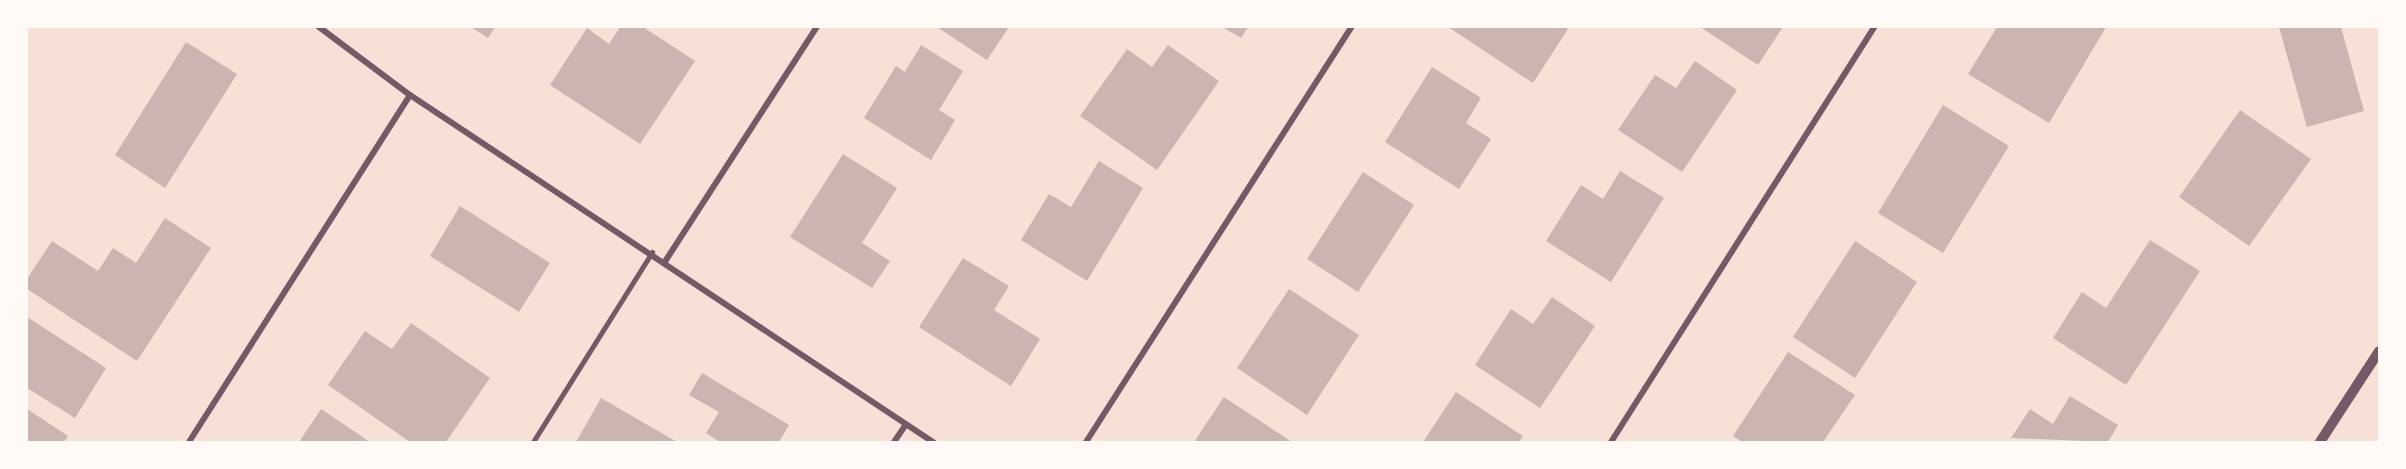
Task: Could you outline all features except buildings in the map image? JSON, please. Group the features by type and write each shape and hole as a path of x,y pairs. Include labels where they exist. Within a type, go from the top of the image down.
{"street":[{"path":"319,27 410,95 666,260 904,427 933,442"},
{"path":"666,260 817,27"},
{"path":"1086,442 1352,27"},
{"path":"1611,442 1874,27"},
{"path":"189,442 410,95"},
{"path":"2320,442 2379,351"},
{"path":"894,442 904,427"}],"lane":[{"path":"532,442 652,252"}]}
